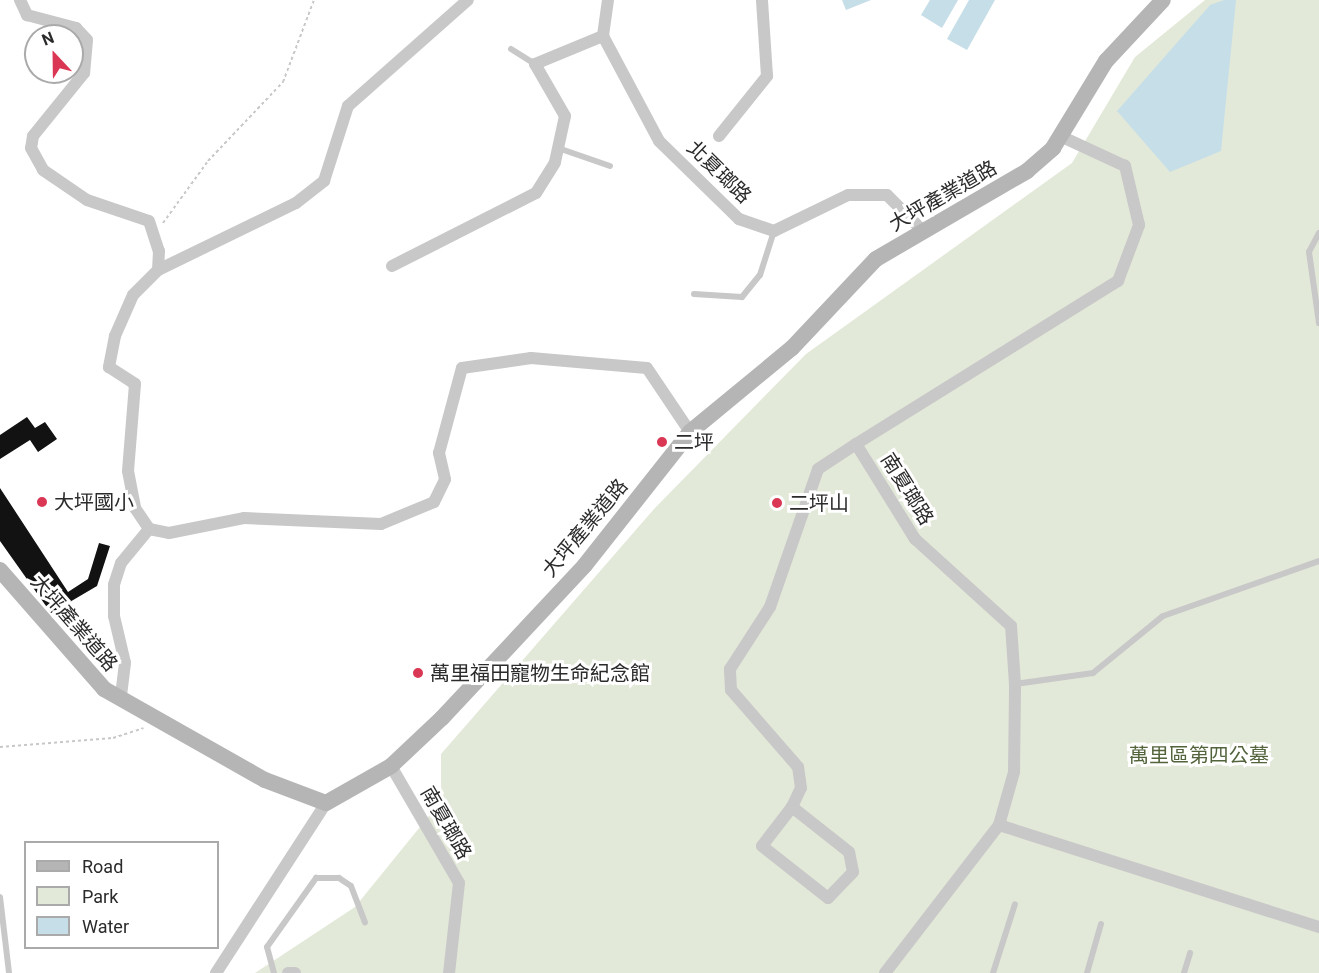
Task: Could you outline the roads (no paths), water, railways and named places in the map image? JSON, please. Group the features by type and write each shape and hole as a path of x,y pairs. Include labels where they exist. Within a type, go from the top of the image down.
{"street":[{"path":"20,0 27,15 76,28 87,40 84,73 33,136 31,148 43,171 87,201 149,221 154,233 158,270"},
{"path":"468,0 348,106 324,181 296,203 158,270 133,295 115,336 109,367 135,384 128,471 135,508 149,529 169,532 244,518 381,524 434,502 445,479 439,453 453,387 462,368 531,358 647,368 690,432"},
{"path":"392,266 536,193 558,148 565,116 535,64 603,36 608,0"},
{"name":"北夏瑯路","path":"719,136 767,76 762,0"},
{"name":"大坪產業道路","path":"0,570 77,661 104,689 157,723 265,780 326,803 391,766 585,565 690,432 792,348 876,259 1027,171 1060,136 1106,61 1163,0"},
{"name":"北夏瑯路","path":"603,36 659,141 739,219 774,231"},
{"name":"南夏瑯路","path":"885,973 999,825 1014,772 1015,684 1011,626 915,539 856,444 1118,281 1139,225 1125,166 1060,136"},
{"path":"774,231 848,195 886,195 924,231"},
{"path":"792,807 849,852 854,872 828,898 762,846 792,807 801,788 798,767 730,690 730,669 770,607 818,469 856,444"},
{"path":"121,698 125,663 114,616 114,585 121,562 149,529"},
{"name":"南夏瑯路","path":"391,766 459,883 449,973"},
{"path":"216,973 326,803"},
{"path":"999,825 1319,927"},
{"path":"288,973 296,973"}],"lane":[{"path":"511,49 535,64"},
{"path":"558,148 610,166"},
{"path":"694,294 742,297 760,275 774,231"},
{"path":"1319,233 1308,252 1319,323"},
{"path":"1015,684 1093,673 1163,616 1319,561"},
{"path":"274,973 267,947 316,878 339,878 351,886 364,922"},
{"path":"0,897 9,973"},
{"path":"993,973 1015,904"},
{"path":"1087,973 1101,924"},
{"path":"1184,973 1190,953"}],"water":[{"path":"842,0 871,0 846,10"},
{"path":"930,0 958,0 942,28 921,15"},
{"path":"969,0 995,0 967,50 947,39"},
{"path":"1224,0 1236,0 1221,151 1170,172 1117,111 1210,5"}],"place":[{"name":"二坪","path":"662,442"},
{"name":"大坪國小","path":"42,502"},
{"name":"二坪山","path":"777,503"},
{"name":"萬里福田寵物生命紀念館","path":"418,673"}],"park label":[{"name":"萬里區第四公墓","path":"1199,755"}]}
